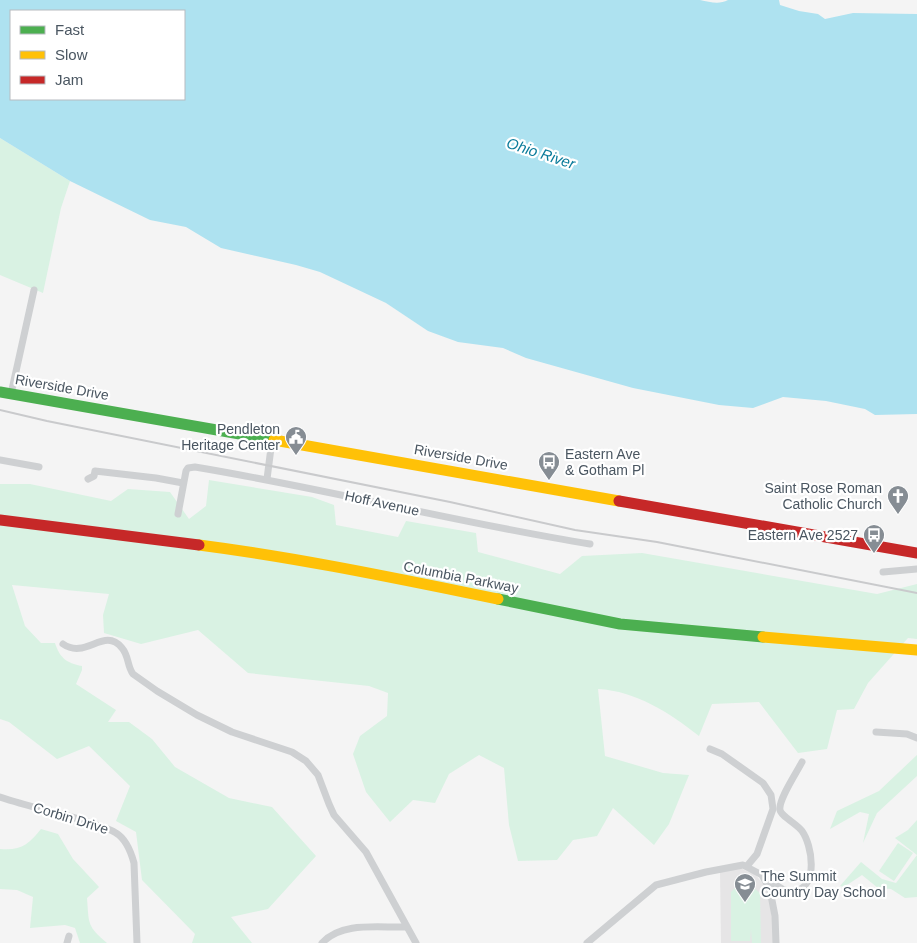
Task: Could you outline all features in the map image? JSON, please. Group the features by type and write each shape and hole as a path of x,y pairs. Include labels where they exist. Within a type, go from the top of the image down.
{"main road":[{"name":"Riverside Drive","path":"5,393 917,553"},
{"name":"Columbia Parkway","path":"0,520 251,552 367,573 620,624 917,650"}],"street":[{"path":"5,393 34,290"},
{"path":"266,479 272,440"},
{"path":"0,460 39,467"},
{"name":"Hoff Avenue","path":"183,482 186,471 192,467 266,479 532,535 590,544"},
{"path":"88,479 94,476 95,472 183,482 178,514"},
{"path":"883,572 917,569"},
{"path":"64,644 69,648 80,650 104,640 115,642 125,651 130,670 133,674 157,691 232,732 260,743 292,752 306,761 318,775 334,814 366,852 416,943"},
{"path":"876,732 907,734 917,738"},
{"path":"710,749 722,754 763,783 771,795 773,803 772,814 757,854 747,866"},
{"path":"587,943 658,884 736,866 747,866 784,890 793,892 802,887 810,875 812,857 808,842 798,827 782,815 780,810 781,801 802,762"},
{"name":"Corbin Drive","path":"0,797 80,819 117,833 132,854 134,863 136,943"},
{"path":"762,875 770,890 774,904 776,943"},
{"path":"322,943 327,938 347,930 406,927"}],"shaded area":[{"name":"The Summit Country Day School","path":"740,868 756,875 766,888 771,906 774,943 721,943 720,872"}],"green space":[{"path":"0,138 70,181 61,208 43,293 0,275"},
{"path":"209,480 312,497 334,505 336,525 398,537 406,521 476,533 478,552 560,574 582,556 642,553 877,594 917,584 917,639 908,638 868,683 854,709 837,710 827,749 798,753 759,702 712,704 699,736 676,719 652,705 626,694 598,689 605,756 663,773 689,775 669,824 654,845 613,808 597,836 573,840 557,860 518,861 509,825 504,768 479,755 449,774 435,803 413,800 390,822 366,792 353,754 360,736 387,716 388,693 369,686 248,673 198,630 141,644 104,633 103,615 109,594 12,585 25,626 41,643 55,643 64,659 82,666 76,684 116,710 108,722 129,722 152,739 175,767 229,798 272,807 316,856 268,909 231,917 252,943 192,943 195,934 142,880 136,832 116,821 130,786 89,746 57,759 9,722 0,719 0,484 30,484 111,501 128,489 170,492 189,519 206,506"},
{"path":"917,755 917,776 877,813 863,843 869,814 860,812 830,829 837,811 879,791"},
{"path":"917,820 917,855 895,838 908,830"},
{"path":"41,829 58,834 73,859 99,887 87,898 89,919 92,928 107,943 80,943 75,928 65,925 30,928 33,897 17,890 0,889 0,849 19,848 32,839"},
{"path":"898,843 913,853 894,881 879,871"},
{"path":"917,855 917,897 905,898 891,889 878,888 862,875 844,887 840,886 861,862 882,879 896,883"},
{"path":"735,888 755,889 760,893 761,943 752,943 751,929 750,941 731,941 731,892"}],"water":[{"name":"Ohio River","path":"0,0 700,0 718,3 728,0 779,0 780,5 818,14 825,19 853,13 917,14 917,414 875,415 865,409 826,401 783,397 753,408 719,405 633,388 526,358 503,348 458,342 428,331 386,303 320,272 221,248 186,227 150,220 70,181 0,138"}],"railway":[{"path":"0,410 450,502 575,530 657,542 917,593"}],"traffic: fast":[{"path":"0,392 274,440"},
{"path":"498,599 620,624 763,637"}],"traffic: slow":[{"path":"274,440 619,501"},
{"path":"199,545 312,563 498,599"},
{"path":"763,637 917,650"}],"traffic: jam":[{"path":"619,501 917,553"},
{"path":"0,520 199,545"}],"place":[{"name":"Pendleton Heritage Center","path":"296,456"},
{"name":"Eastern Ave & Gotham Pl","path":"549,481"},
{"name":"Saint Rose Roman Catholic Church","path":"898,515"},
{"name":"Eastern Ave 2527","path":"874,554"},
{"name":"The Summit Country Day School","path":"745,903"}]}
